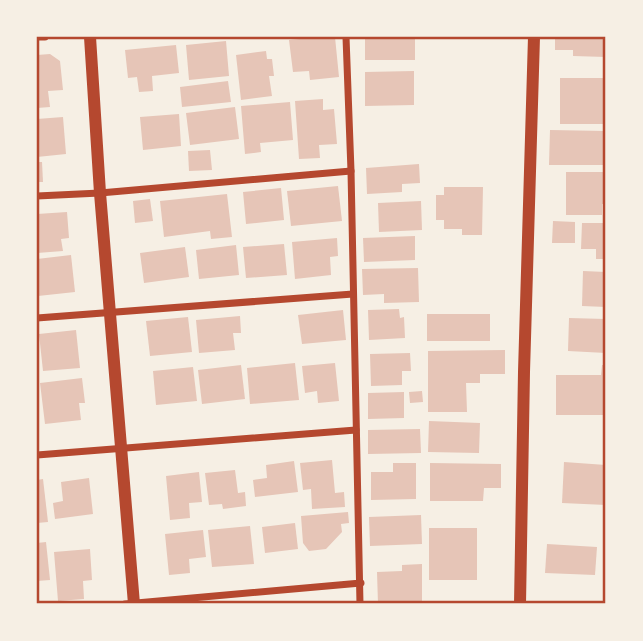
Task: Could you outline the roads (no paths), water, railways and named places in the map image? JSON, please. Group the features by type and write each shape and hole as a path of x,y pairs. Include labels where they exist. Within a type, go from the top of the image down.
{"street":[{"path":"37,37 45,37"},
{"path":"90,37 134,604"},
{"path":"346,37 360,604"},
{"path":"520,604 534,37"},
{"path":"37,196 351,171"},
{"path":"37,318 354,294"},
{"path":"37,455 356,430"},
{"path":"125,604 360,583"}]}
